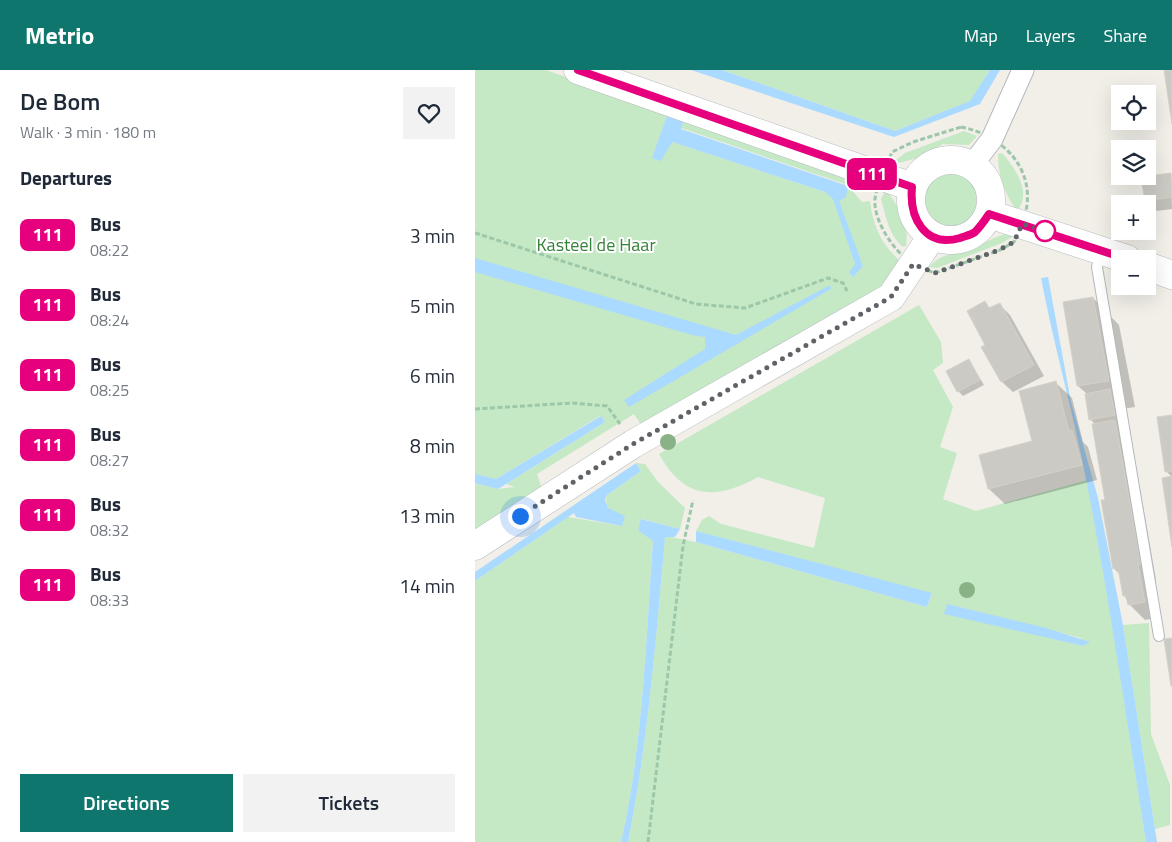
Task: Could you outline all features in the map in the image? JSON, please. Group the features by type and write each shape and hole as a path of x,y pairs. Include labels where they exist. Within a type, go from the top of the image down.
{"street":[{"path":"578,70 912,187"},
{"path":"972,165 992,138 1023,70"},
{"path":"960,160 972,165 984,176 989,189 991,196 989,214 974,234 951,241 932,236 917,223 910,205 912,187 921,172 937,161 960,160"},
{"path":"989,214 1111,253"},
{"path":"475,546 633,444 891,297 932,236"},
{"path":"1156,269 1172,275"}],"lane":[{"path":"1101,250 1097,268 1159,636"}],"path":[{"path":"913,264 935,273 999,250 1014,242 1022,224 1027,205 1022,167 1011,152 992,138"},
{"path":"475,233 696,304 745,308 828,278 843,284 847,291"},
{"path":"475,409 572,403 607,406 623,430"},
{"path":"647,842 683,546 693,500"}],"green space":[{"name":"Kasteel de Haar","path":"475,70 546,70 668,113 660,138 843,198 848,185 681,128 684,119 854,176 848,186 862,202 870,201 873,219 879,234 893,255 900,261 889,283 644,429 634,414 537,474 543,492 475,538 475,483 498,489 515,487 506,484 605,422 600,416 496,479 478,475 475,477","holes":["846,223 863,266 850,273 855,265"]},
{"path":"722,70 990,70 971,101 895,131"},
{"path":"964,131 977,136 969,145 943,144 918,158 898,163 896,160 905,153"},
{"path":"1002,153 1012,165 1020,180 1023,196 1017,211 1005,191 1001,177 998,154"},
{"path":"947,172 957,172 967,176 975,184 979,199 975,214 967,222 957,226 947,226 937,222 929,214 925,204 925,194 929,184 937,176"},
{"path":"886,190 895,202 905,223 907,238 906,246 903,247 894,237 886,219 881,199"},
{"path":"1010,233 1012,237 1002,243 937,268 929,267 940,258 973,248 996,237"},
{"path":"919,305 941,342 943,363 933,370 953,407 940,447 957,453 943,499 976,511 1087,480 1115,639 1146,842 628,842 646,728 665,536 696,542 927,607 932,594 696,531 702,520 709,516 721,524 814,548 825,498 758,477 728,490 702,491 690,487 679,480 659,454","holes":["947,604 1081,638 1083,646 1013,629"]},
{"path":"636,463 645,464 658,482 685,508 680,529 642,519 638,529 653,540 639,731 621,842 475,842 475,581 568,517 622,526 608,508 606,499 607,495 641,471"},
{"path":"1149,623 1151,734 1170,785 1170,825 1155,829 1123,625"}],"water":[{"path":"691,70 722,70 895,131 970,101 990,70 1000,70 980,104 894,137"},
{"path":"668,113 684,119 681,129 848,186 846,197 839,201 863,266 853,277 849,273 855,264 833,199 825,192 672,142 661,161 652,158"},
{"path":"475,258 736,335 830,285 831,289 629,407 624,400 705,349 705,337 692,335 475,272"},
{"path":"1048,277 1071,402 1098,498 1123,625 1157,842 1146,842 1111,618 1082,458 1041,278"},
{"path":"601,416 605,422 498,489 475,483 475,474 496,479"},
{"path":"636,463 641,471 607,495 605,500 608,508 625,516 622,526 576,517 574,513 475,581 475,572"},
{"path":"641,519 680,529 675,537 665,537 651,690 641,766 628,842 621,842 639,731 653,541 638,530"},
{"path":"696,531 932,593 927,607 696,542"},
{"path":"947,604 1046,628 1090,642 1083,646 944,614"}],"building":[{"path":"1164,70 1172,70 1172,124"},
{"path":"1171,173 1172,197 1156,199 1156,195 1144,195 1142,185 1156,185 1156,175"},
{"path":"1093,297 1109,381 1077,386 1063,302"},
{"path":"985,301 989,308 1000,303 1034,365 1001,382 981,347 985,345 967,311"},
{"path":"969,359 980,380 957,392 946,371"},
{"path":"1056,381 1069,431 1072,430 1082,465 988,489 979,455 1032,441 1019,391"},
{"path":"1110,389 1115,415 1089,420 1085,394"},
{"path":"1172,415 1172,471 1165,472 1157,417"},
{"path":"1115,420 1141,564 1138,565 1145,602 1128,605 1126,595 1123,596 1118,568 1113,569 1101,500 1105,500 1092,424"},
{"path":"1172,476 1172,547 1162,478"},
{"path":"1172,638 1172,686 1171,686 1164,639"}],"bus line":[{"name":"111","path":"578,70 881,178 912,187 910,205 917,223 932,236 951,241 974,234 989,214 1111,253"}],"route":[{"path":"520,516 633,444 891,297 913,264 935,273 999,250 1014,242 1022,224 1049,232 1045,231"}]}
